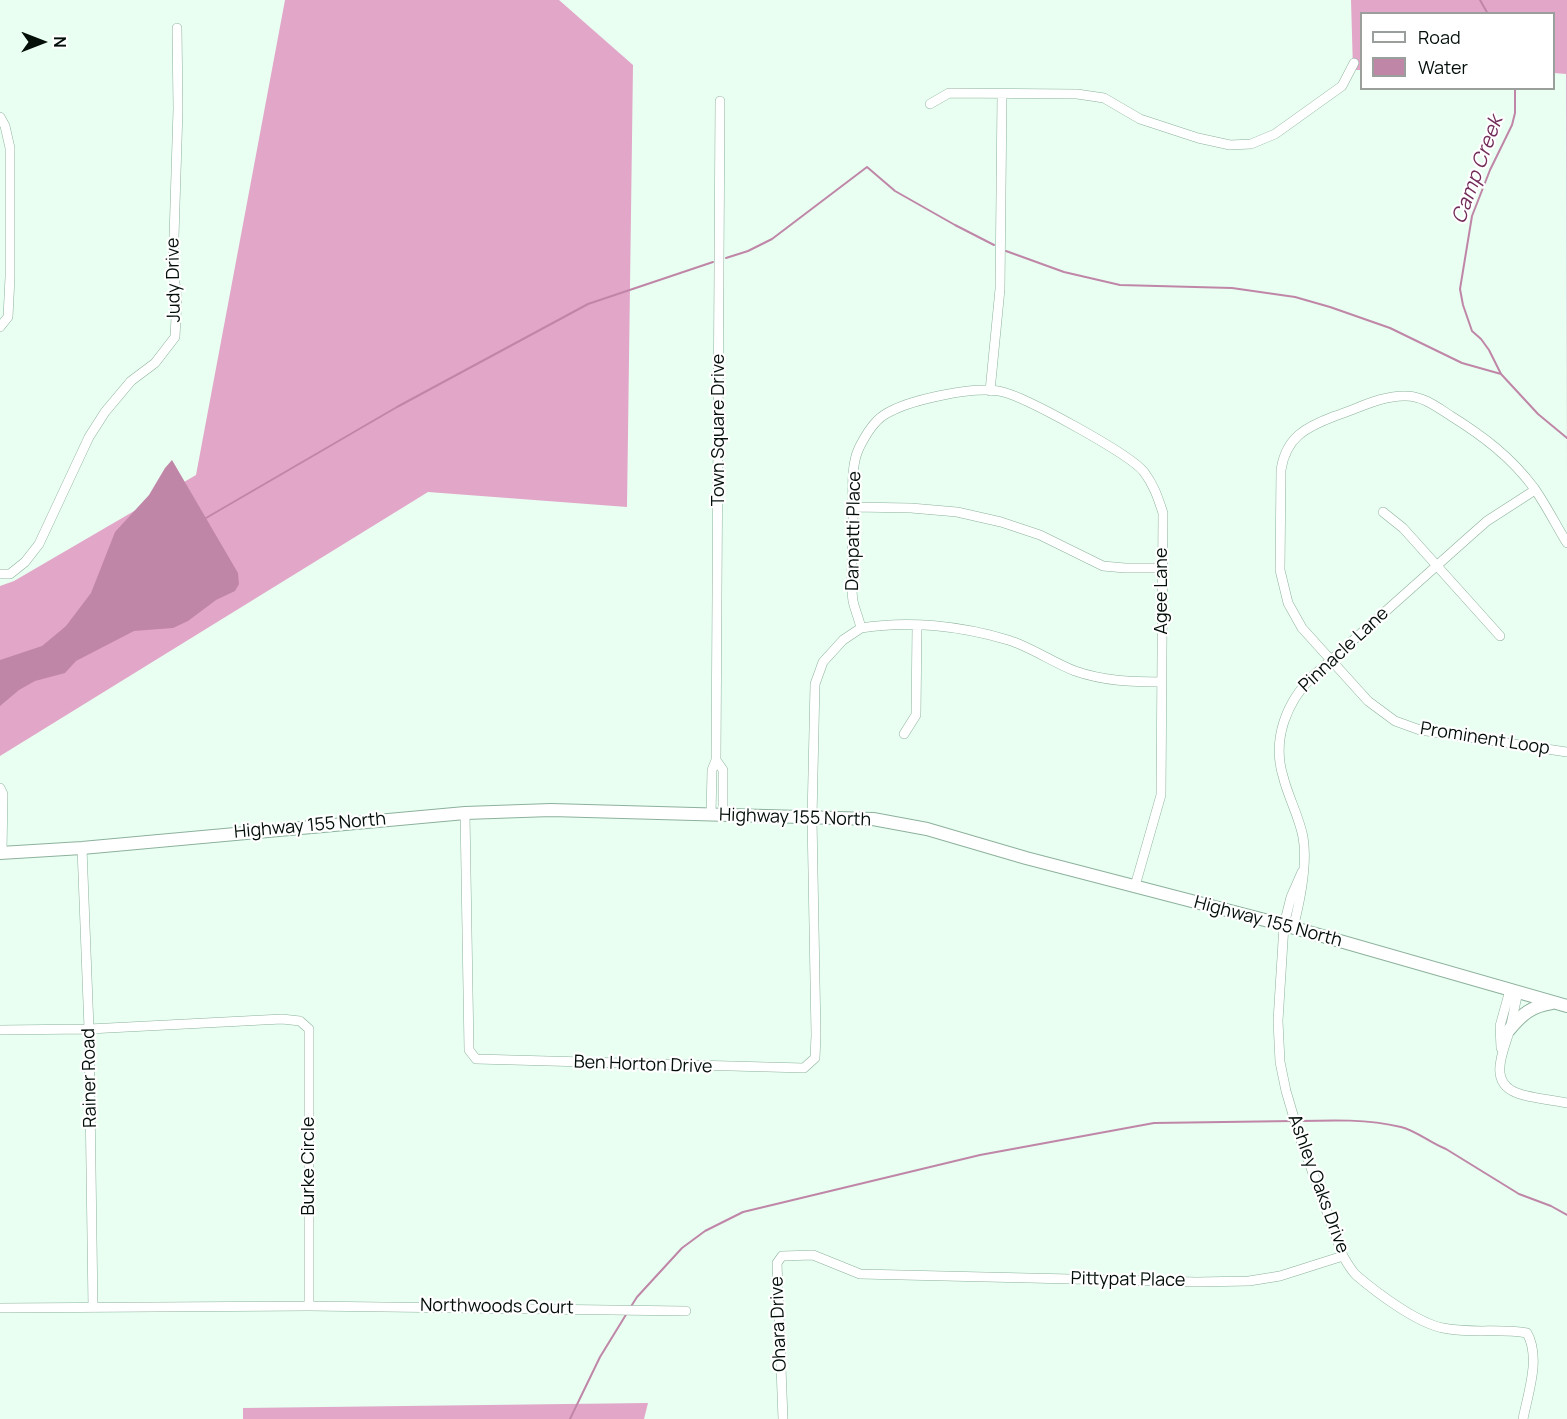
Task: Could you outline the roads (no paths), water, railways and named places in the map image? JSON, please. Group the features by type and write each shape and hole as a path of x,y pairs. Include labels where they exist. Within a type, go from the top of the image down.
{"main road":[{"name":"Highway 155 North","path":"1,853 82,848 465,813 550,810 855,818 909,825 1288,926 1561,1004"},
{"path":"1509,1030 1522,1014 1531,1009 1561,1004"}],"street":[{"name":"Judy Drive","path":"0,574 10,574 25,562 39,544 90,437 105,412 131,381 155,363 176,337 177,298 173,269 173,203 178,109 177,28"},
{"path":"930,104 950,93 1077,94 1104,99 1140,119 1188,135 1230,145 1251,144 1275,134 1342,86 1354,63"},
{"path":"990,391 1000,289 1002,94"},
{"name":"Town Square Drive","path":"717,815 712,770 716,760 720,101"},
{"path":"0,117 5,126 10,148 10,300 8,318 0,327"},
{"name":"Danpatti Place","path":"861,628 853,600 854,473 858,450 868,432 883,416 908,404 946,395 978,390 990,391"},
{"name":"Agee Lane","path":"990,391 1001,392 1025,401 1126,456 1143,471 1156,490 1163,513 1161,795 1135,886"},
{"name":"Prominent Loop","path":"1567,543 1535,490 1517,467 1488,440 1432,404 1413,396 1385,399 1315,424 1299,434 1286,450 1281,470 1281,578 1285,594 1296,619 1368,701 1401,724 1426,732 1567,752"},
{"name":"Pinnacle Lane","path":"1288,926 1291,897 1302,872 1304,857 1302,837 1282,774 1279,757 1280,738 1286,715 1297,694 1331,660 1482,526 1535,490"},
{"path":"854,507 957,512 1001,522 1040,535 1103,566 1162,568"},
{"path":"1383,512 1403,528 1500,636"},
{"path":"812,818 815,684 823,662 843,640 861,628 884,624 971,630 1010,641 1075,670 1102,679 1162,682"},
{"path":"904,734 916,715 917,626"},
{"path":"0,788 3,794 1,853"},
{"name":"Ben Horton Drive","path":"465,813 468,1050 476,1059 786,1068 804,1068 815,1058 812,818"},
{"name":"Rainer Road","path":"82,848 89,1029 93,1308"},
{"name":"Ashley Oaks Drive","path":"1288,926 1278,1022 1282,1072 1299,1135 1343,1256 1354,1274 1425,1323 1443,1328 1527,1333 1533,1352 1523,1419"},
{"path":"1514,991 1509,1030 1501,1053 1500,1078 1508,1088 1517,1093 1567,1103"},
{"path":"1501,1053 1500,1026 1514,991"},
{"name":"Burke Circle","path":"0,1030 89,1029 282,1019 300,1021 309,1029 309,1306"},
{"name":"Ohara Drive","path":"783,1419 777,1263 779,1257 795,1254 813,1255 860,1274 910,1276"},
{"name":"Pittypat Place","path":"910,1276 1249,1281 1280,1276 1343,1256"},
{"path":"0,1308 309,1306"},
{"name":"Northwoods Court","path":"309,1306 686,1311"}],"water":[{"path":"172,460 238,573 239,584 235,591 216,600 188,621 173,628 134,631 76,661 65,673 35,681 19,690 0,706 0,660 42,646 66,626 91,593 115,532 149,495"}],"waterway":[{"name":"Camp Creek","path":"1480,0 1487,12"},
{"name":"Camp Creek","path":"1515,90 1515,113 1512,125 1490,170 1472,216 1460,289 1472,331 1489,350 1501,374 1538,414 1567,438"},
{"path":"726,258 748,251 772,239 867,167 895,191 994,245"},
{"path":"1006,251 1064,272 1120,285 1232,288 1295,297 1390,328 1462,363 1501,374"},
{"path":"206,518 397,407 588,304 713,262"},
{"path":"630,1308 637,1297 682,1248 705,1231 743,1212 980,1155 1154,1123 1293,1121"},
{"path":"1299,1121 1363,1121 1407,1129 1446,1149 1519,1194 1551,1206 1567,1215"},
{"path":"570,1419 600,1357 627,1313"}]}
